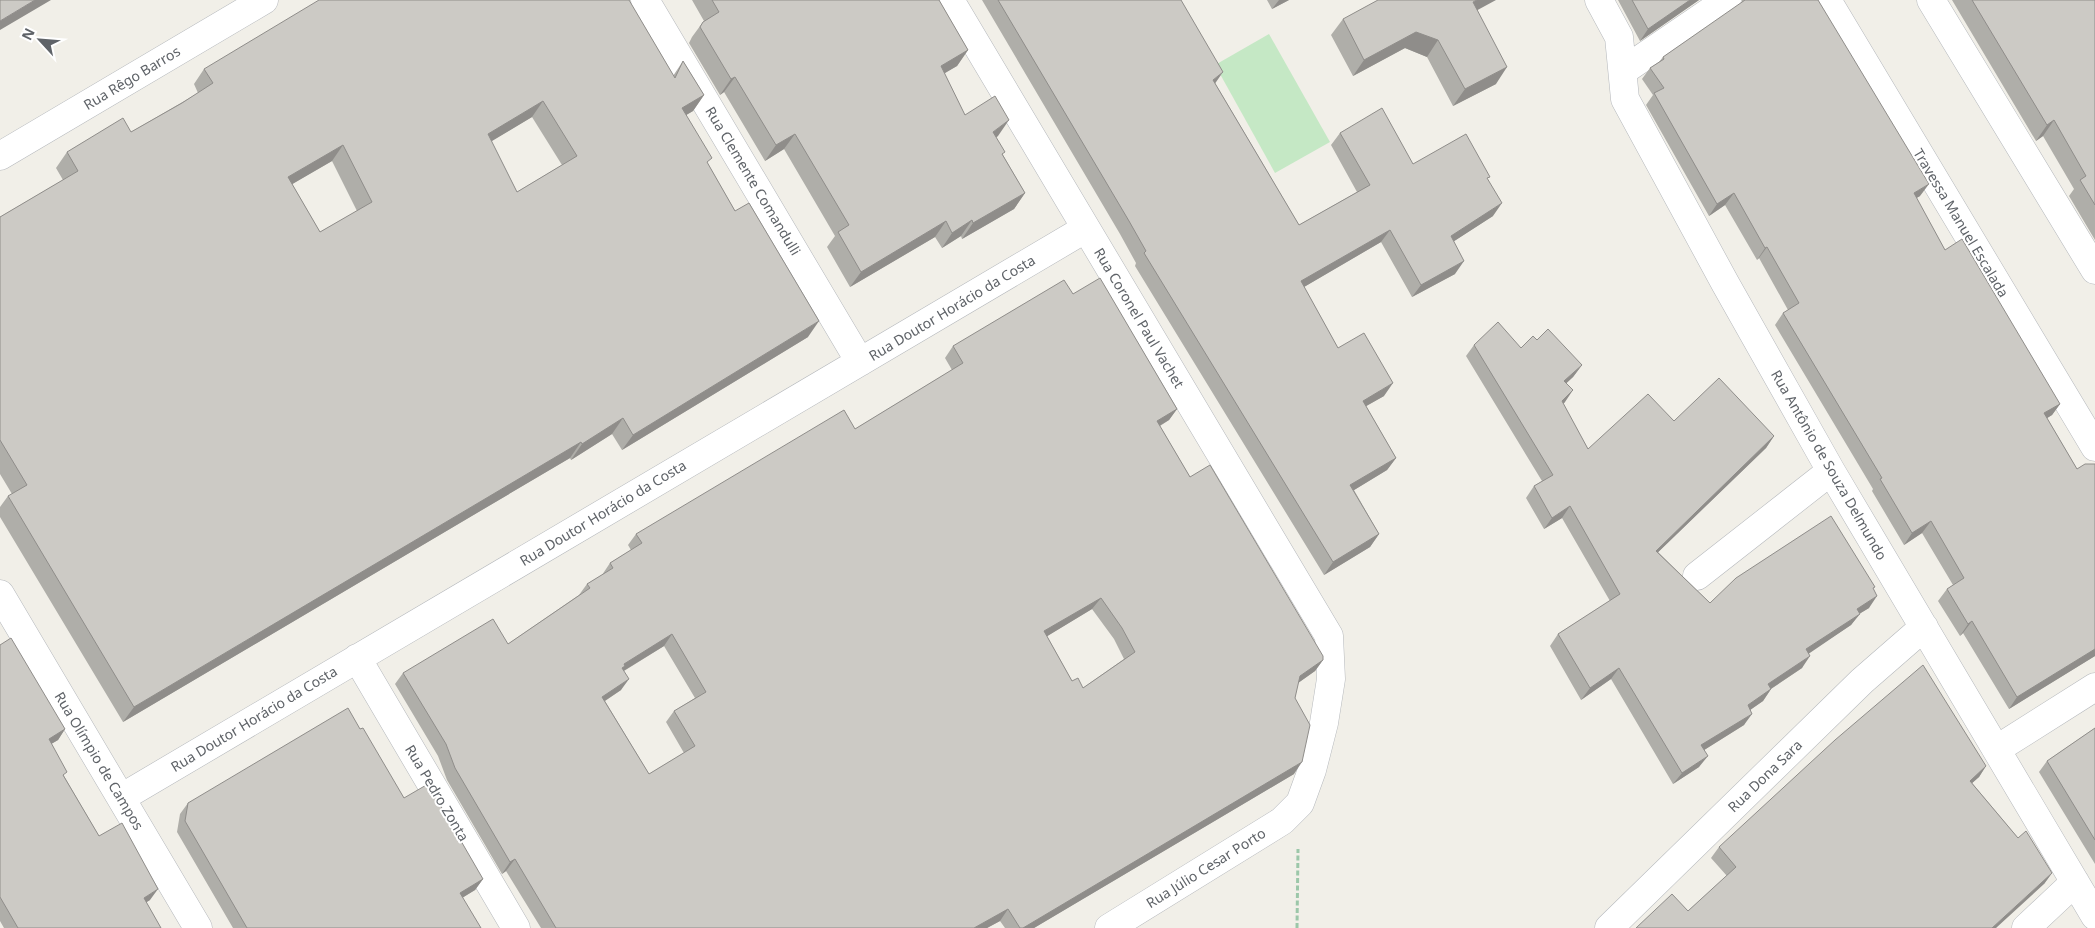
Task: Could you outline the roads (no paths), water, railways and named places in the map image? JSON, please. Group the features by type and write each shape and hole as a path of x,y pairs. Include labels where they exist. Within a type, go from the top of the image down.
{"street":[{"name":"Rua Rêgo Barros","path":"0,156 264,0"},
{"name":"Rua Clemente Comandulli","path":"645,0 860,362"},
{"name":"Rua Coronel Paul Vachet","path":"950,0 1329,636 1331,679 1324,723 1312,770 1300,803"},
{"name":"Rua Antônio de Souza Delmundo","path":"1599,0 1619,37 1625,99 1730,292 1831,471 2095,916"},
{"path":"1622,71 1727,0"},
{"name":"Travessa Manuel Escalada","path":"1827,0 2095,447"},
{"path":"1931,0 2095,270"},
{"name":"Rua Doutor Horácio da Costa","path":"121,798 1085,229"},
{"path":"1697,576 1831,471"},
{"name":"Rua Olímpio de Campos","path":"0,594 198,928"},
{"name":"Rua Dona Sara","path":"1609,928 1862,681 1924,627"},
{"name":"Rua Pedro Zonta","path":"357,658 516,928"},
{"path":"1997,750 2095,687"},
{"name":"Rua Júlio Cesar Porto","path":"1109,928 1282,821 1300,803"},
{"path":"2026,928 2074,882"}]}
